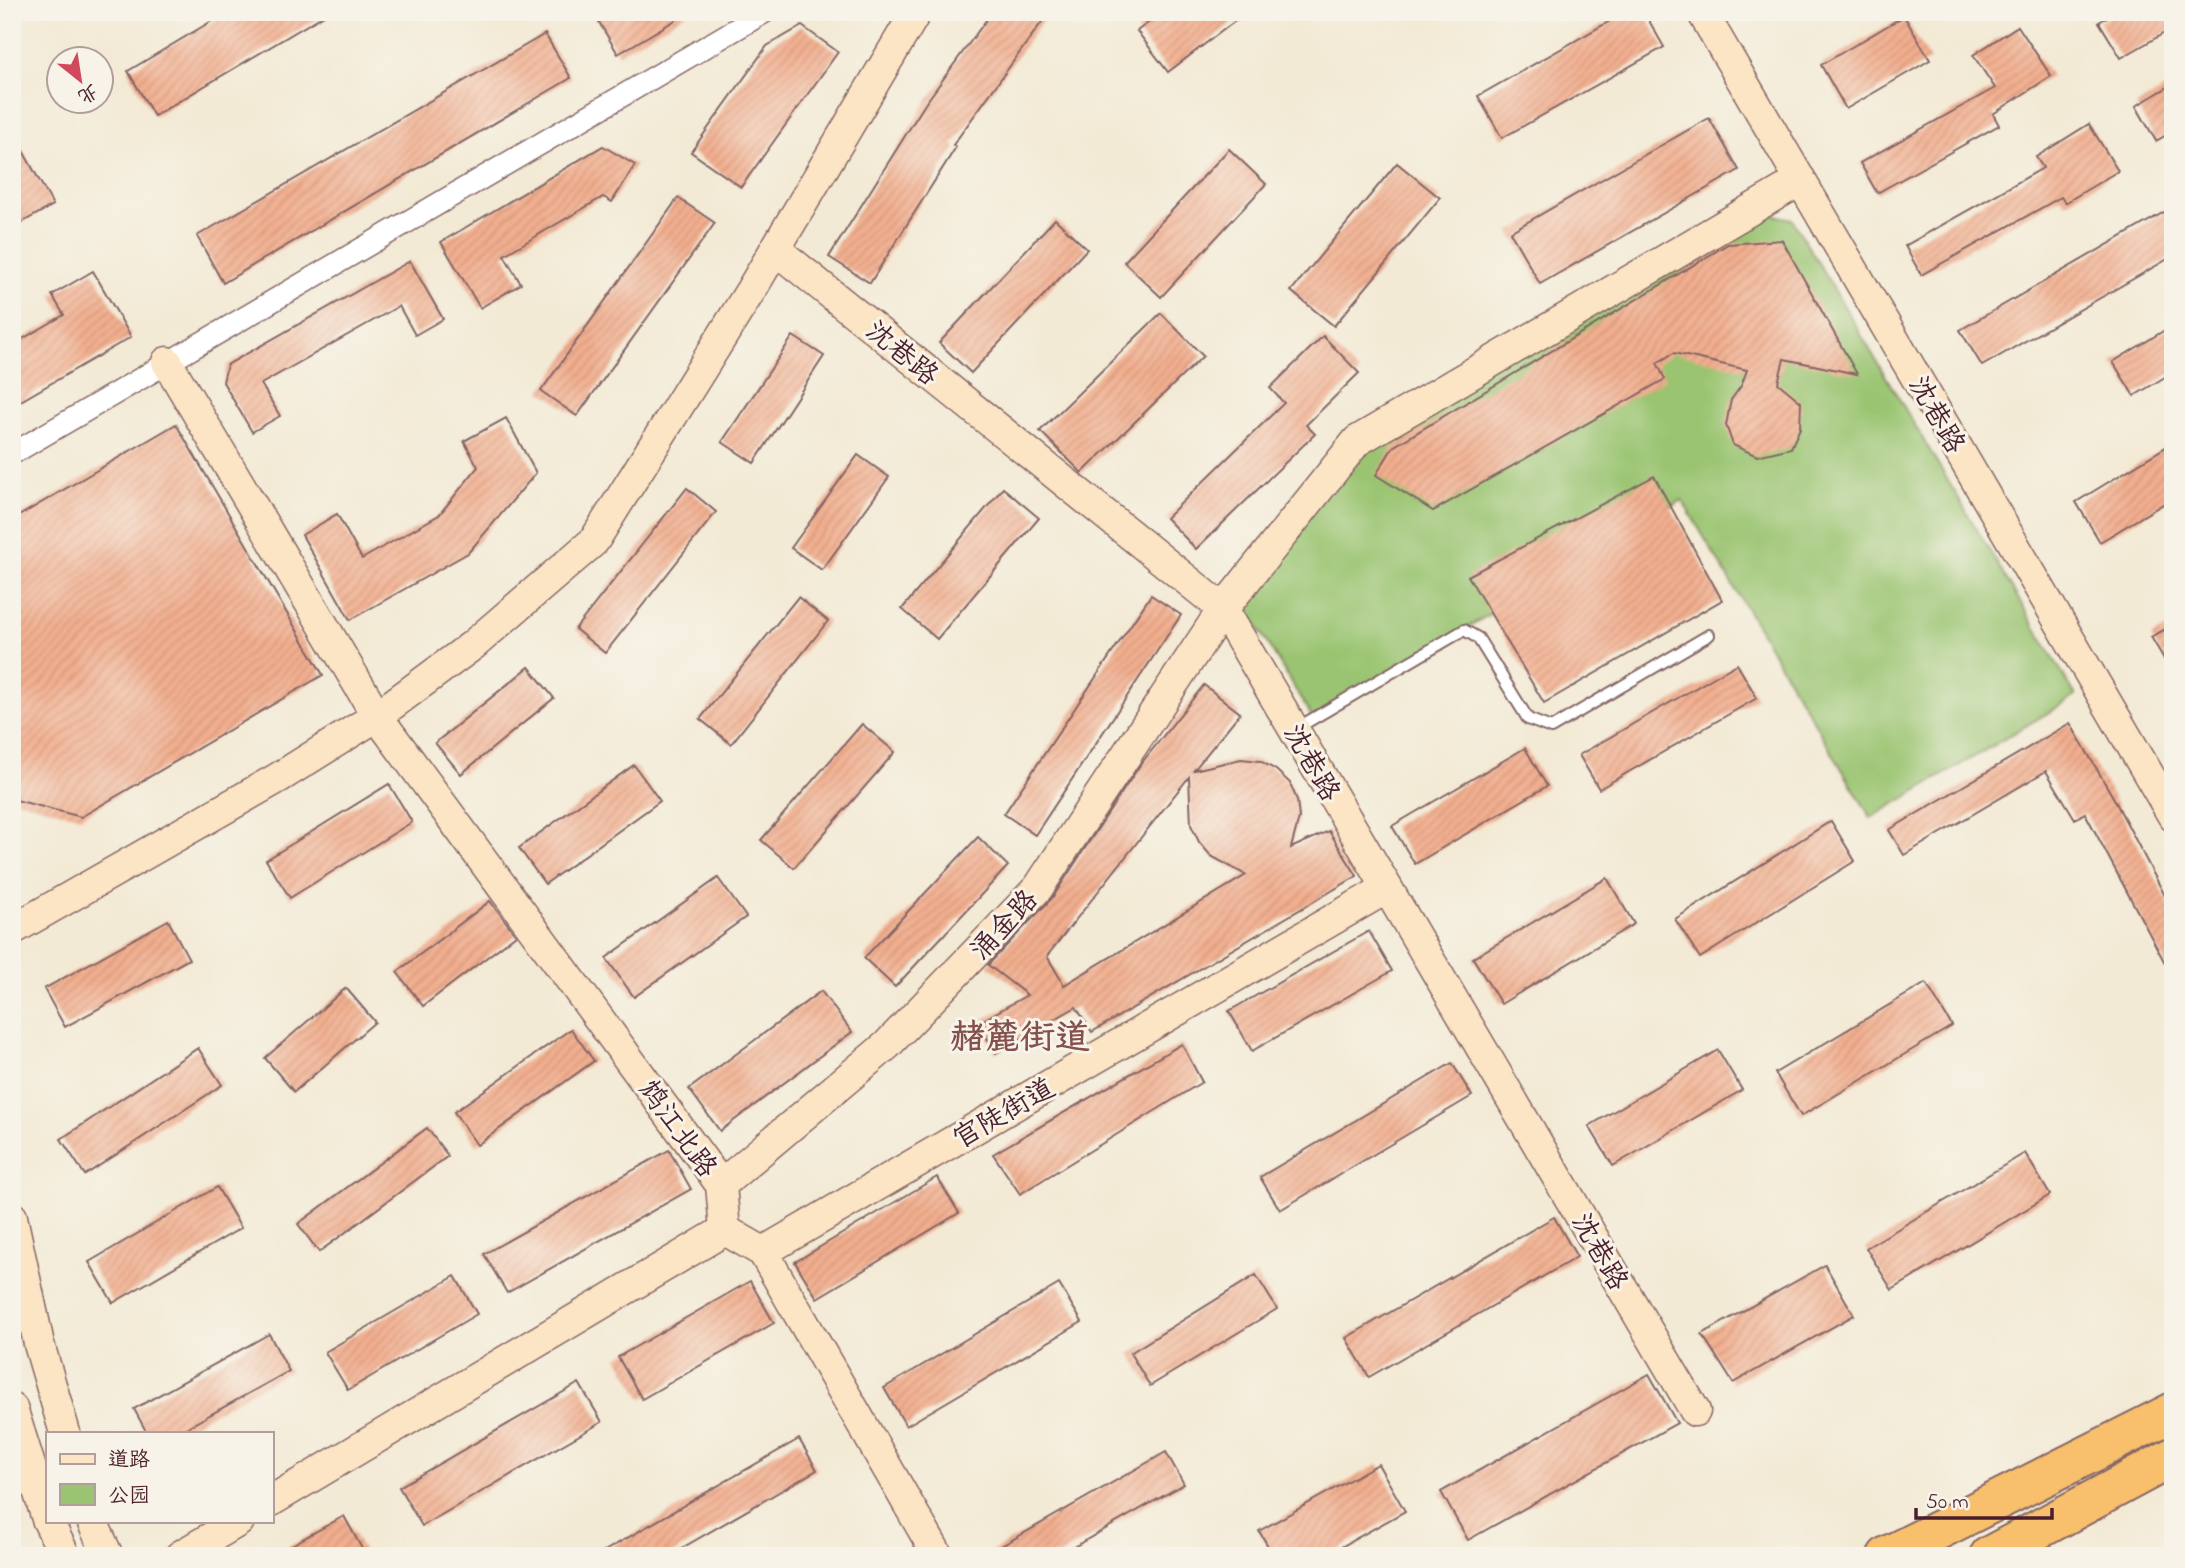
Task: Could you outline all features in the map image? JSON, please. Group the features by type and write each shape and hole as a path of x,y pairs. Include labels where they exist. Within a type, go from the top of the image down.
{"highway":[{"path":"1887,1556 2173,1412"},
{"path":"1989,1556 2173,1457"}],"street":[{"path":"12,454 765,12"},
{"path":"12,930 278,778 377,716 473,645 594,541 775,249 916,12"},
{"name":"沈巷路","path":"1703,12 2173,816"},
{"name":"涌金路","path":"721,1185 887,1045 1038,888 1223,609 1357,441 1801,180"},
{"name":"沈巷路","path":"775,249 1223,609 1695,1411"},
{"name":"鸩江北路","path":"167,362 377,716 721,1185 725,1230"},
{"name":"官陡街道","path":"763,1252 1387,888"},
{"path":"12,1217 39,1344 65,1432"},
{"path":"273,1500 725,1230 763,1252 938,1556"},
{"path":"12,1408 46,1514"},
{"path":"49,1522 65,1556"},
{"path":"93,1522 108,1556"},
{"path":"180,1556 237,1522"}],"lane":[{"path":"1294,729 1464,630 1478,638 1528,719 1551,728 1709,635"}],"green space":[{"path":"1764,213 1792,219 2076,696 1871,818 1682,500 1313,719 1245,606 1357,441"}],"building":[{"path":"227,12 329,12 154,116 128,71"},
{"path":"593,12 689,12 618,54"},
{"path":"992,12 1049,12 953,145 956,147 870,283 829,257 925,104"},
{"path":"1163,12 1247,12 1168,72 1137,31"},
{"path":"1626,12 1644,12 1664,47 1502,138 1478,96"},
{"path":"2117,12 2173,12 2173,28 2121,58 2099,22"},
{"path":"1904,16 1930,60 1846,109 1821,65"},
{"path":"802,26 838,52 741,187 691,152 767,46"},
{"path":"2018,26 2051,76 1993,114 1999,125 1877,193 1860,163 1995,88 1973,55"},
{"path":"545,34 571,78 223,283 197,236"},
{"path":"2173,84 2173,131 2156,141 2136,106"},
{"path":"1709,118 1739,170 1540,284 1510,232"},
{"path":"2089,124 2118,171 2065,203 2061,197 1921,275 1905,246 2043,168 2036,157"},
{"path":"12,131 53,205 12,228"},
{"path":"603,146 635,165 612,202 603,197 504,255 521,284 480,308 441,242"},
{"path":"1229,149 1266,184 1161,297 1124,262"},
{"path":"1397,163 1440,198 1334,326 1291,291"},
{"path":"678,198 715,223 577,416 541,391"},
{"path":"2173,207 2173,256 1982,366 1960,330"},
{"path":"1055,219 1087,249 971,373 939,343"},
{"path":"1782,240 1857,374 1784,359 1778,383 1801,402 1800,428 1791,448 1757,456 1733,445 1726,425 1731,400 1741,386 1747,370 1674,353 1657,363 1665,379 1433,511 1376,475 1393,447 1728,244"},
{"path":"410,261 443,319 415,335 399,306 261,384 280,416 252,432 223,382 227,365"},
{"path":"93,271 131,337 12,406 12,345 64,315 52,295"},
{"path":"1161,313 1203,356 1082,473 1040,431"},
{"path":"2173,325 2173,372 2134,396 2113,362"},
{"path":"793,336 824,356 754,463 722,442"},
{"path":"1323,336 1359,373 1306,425 1315,434 1196,549 1166,518 1284,403 1270,388"},
{"path":"506,418 536,473 468,553 350,620 302,535 337,514 362,559 439,515 478,467 464,441"},
{"path":"176,424 323,675 81,817 12,799 12,520"},
{"path":"2166,447 2173,459 2173,498 2100,542 2076,502"},
{"path":"858,455 889,477 822,570 791,548"},
{"path":"1654,476 1722,600 1544,703 1468,576"},
{"path":"687,488 716,512 605,653 575,629"},
{"path":"1003,488 1039,518 937,639 902,609"},
{"path":"1151,595 1181,615 1035,835 1004,814"},
{"path":"798,597 828,621 731,744 700,719"},
{"path":"2173,625 2173,674 2151,637"},
{"path":"1737,664 1757,698 1599,789 1579,755"},
{"path":"529,667 554,698 461,774 435,743"},
{"path":"1204,685 1240,713 1194,770 1241,759 1260,761 1276,770 1290,783 1297,800 1299,818 1291,848 1329,831 1357,876 1092,1032 1076,1007 996,1053 978,1023 1027,995 988,965 1052,898 1140,765","holes":["1189,777 1191,825 1199,842 1211,856 1246,875 1064,985 1047,956"]},
{"path":"2070,723 2113,797 2173,911 2173,978 2085,813 2075,819 2046,771 1904,855 1889,830"},
{"path":"862,724 895,752 794,868 761,840"},
{"path":"1525,748 1547,786 1415,864 1392,826"},
{"path":"634,765 660,801 545,884 519,848"},
{"path":"389,784 412,822 290,898 266,860"},
{"path":"1831,821 1855,861 1700,958 1675,919"},
{"path":"978,837 1008,866 895,987 864,958"},
{"path":"718,878 746,917 634,997 606,958"},
{"path":"1607,878 1634,924 1501,1004 1473,958"},
{"path":"490,901 516,935 423,1006 397,972"},
{"path":"168,920 189,959 65,1027 44,989"},
{"path":"1369,931 1392,971 1252,1051 1229,1011"},
{"path":"1926,983 1952,1026 1801,1116 1775,1073"},
{"path":"346,988 375,1022 294,1092 265,1058"},
{"path":"821,991 852,1032 720,1131 689,1089"},
{"path":"571,1029 594,1061 477,1145 454,1112"},
{"path":"1182,1044 1202,1082 1020,1194 993,1154"},
{"path":"198,1048 222,1085 85,1175 61,1139"},
{"path":"1718,1050 1742,1090 1613,1166 1589,1126"},
{"path":"1452,1063 1472,1096 1280,1210 1260,1177"},
{"path":"427,1128 448,1156 319,1252 298,1224"},
{"path":"669,1150 691,1189 507,1293 484,1254"},
{"path":"2025,1153 2050,1195 1892,1290 1866,1248"},
{"path":"937,1177 959,1213 817,1298 795,1262"},
{"path":"217,1187 241,1228 113,1303 89,1262"},
{"path":"1554,1217 1577,1257 1369,1377 1346,1338"},
{"path":"1825,1265 1854,1315 1733,1383 1702,1334"},
{"path":"1256,1275 1277,1309 1150,1386 1130,1353"},
{"path":"455,1276 477,1314 348,1390 325,1352"},
{"path":"750,1281 774,1323 642,1399 618,1357"},
{"path":"1059,1284 1082,1322 906,1426 884,1388"},
{"path":"269,1334 289,1371 179,1432 146,1432 134,1409"},
{"path":"1649,1374 1677,1423 1468,1540 1441,1492"},
{"path":"579,1383 602,1422 422,1526 399,1487"},
{"path":"799,1439 817,1470 668,1556 596,1556"},
{"path":"1166,1452 1184,1484 1058,1556 984,1556"},
{"path":"1378,1464 1405,1511 1325,1556 1274,1556 1259,1531"},
{"path":"344,1516 366,1556 272,1556"}],"district":[{"name":"赭麓街道","path":"1020,1036"}]}
